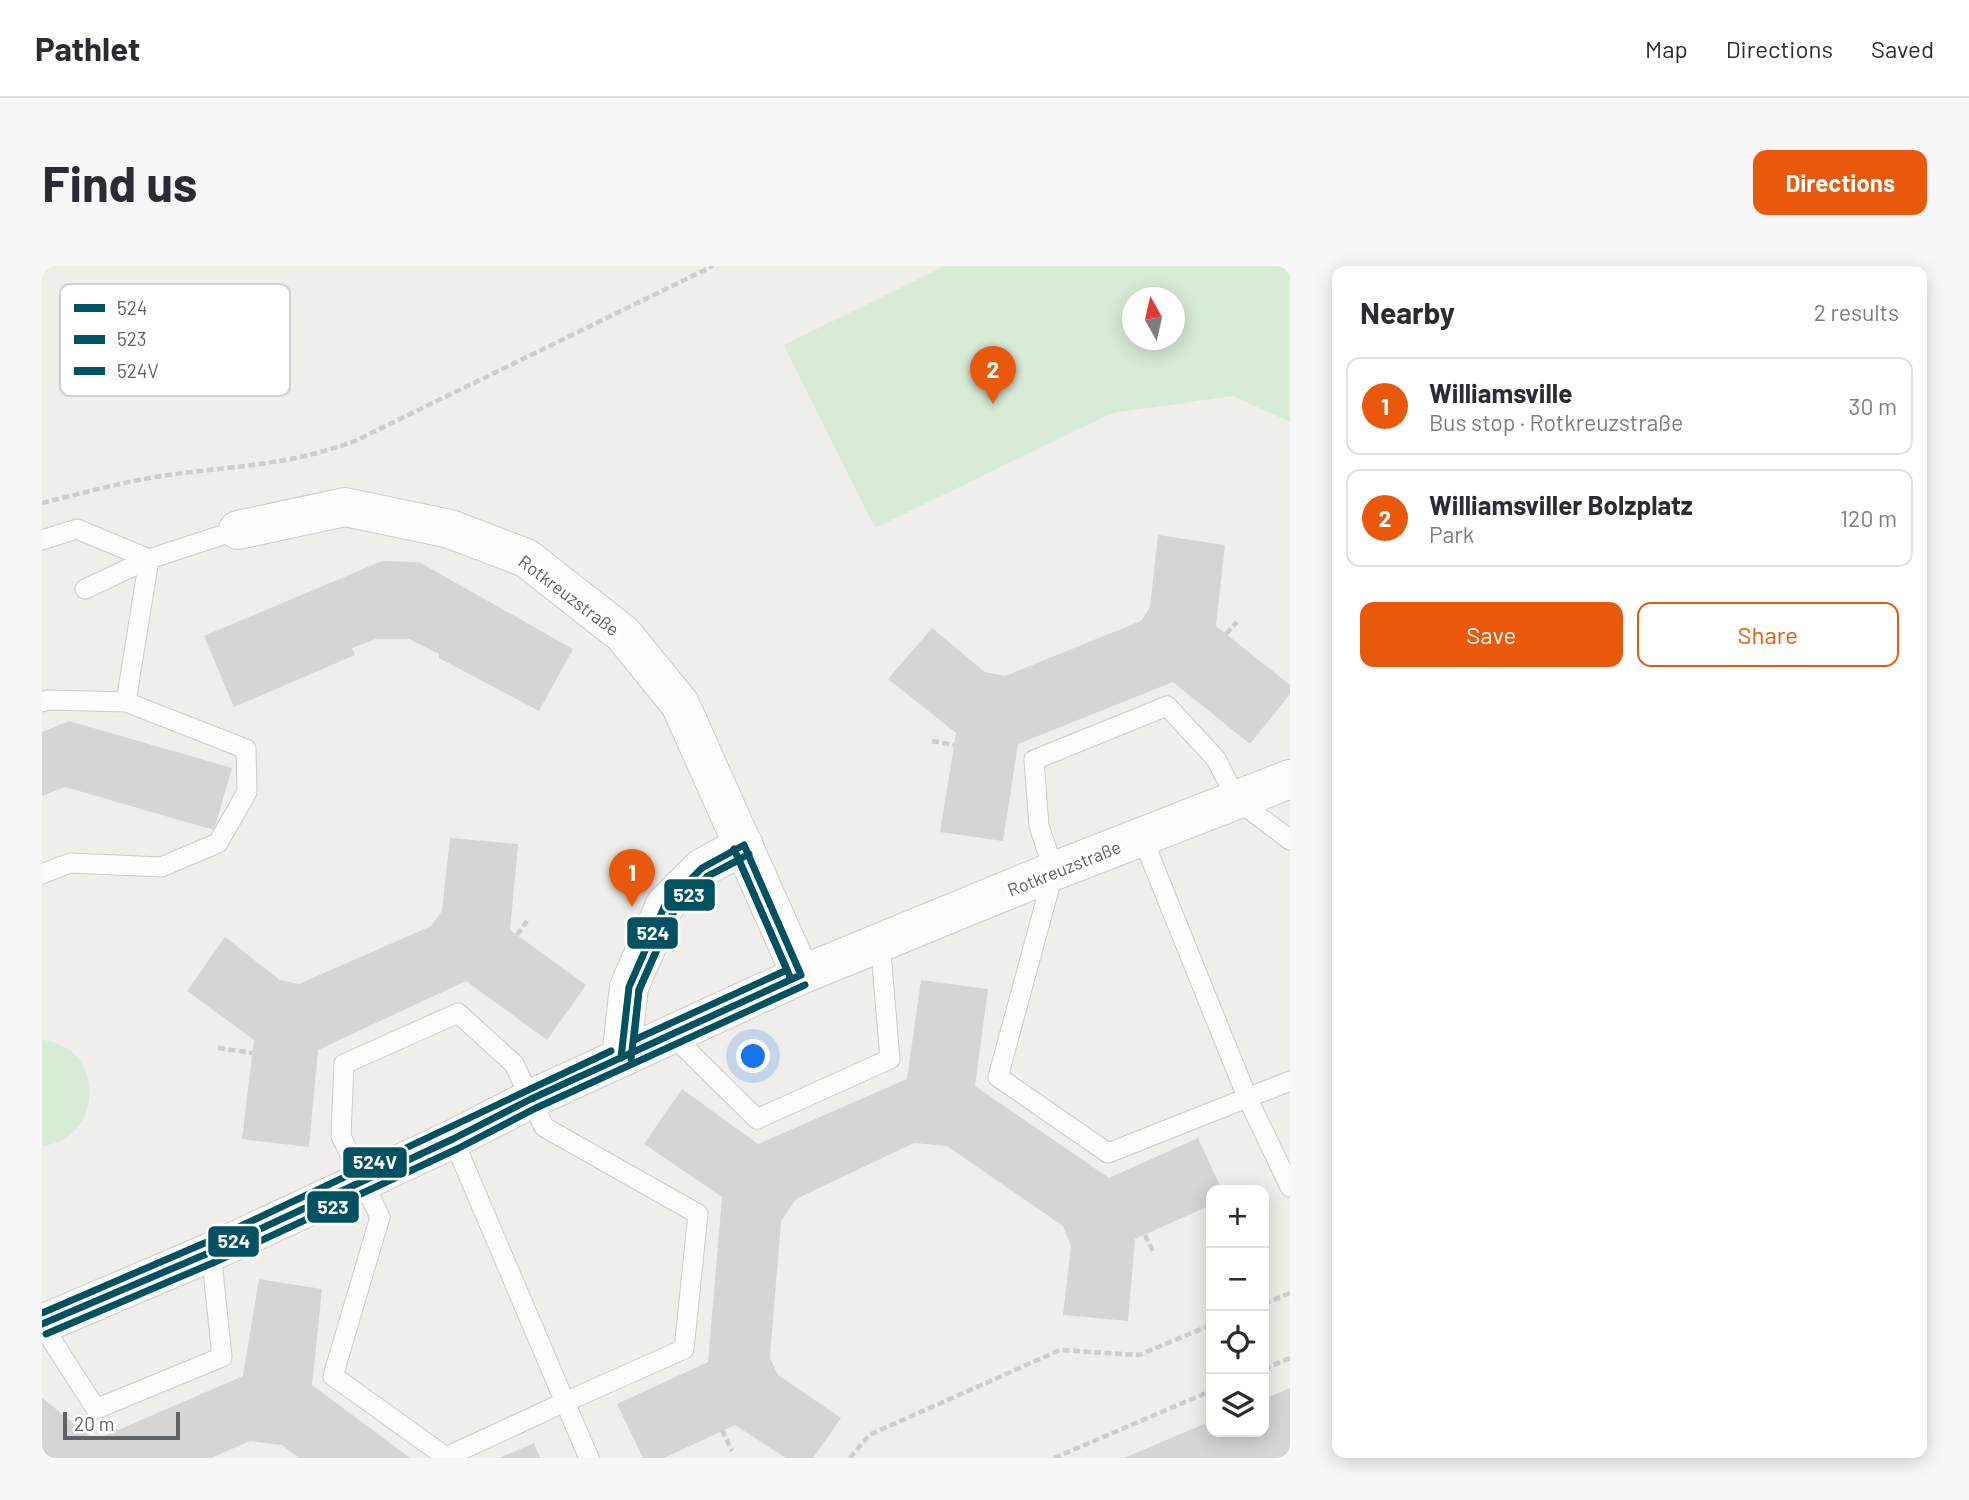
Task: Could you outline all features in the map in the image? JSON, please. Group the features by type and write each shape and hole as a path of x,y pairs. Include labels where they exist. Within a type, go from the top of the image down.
{"street":[{"name":"Rotkreuzstraße","path":"238,530 345,507 450,529 526,558 623,634 680,704 801,975"},
{"name":"Rotkreuzstraße","path":"42,1324 211,1252 453,1139 531,1099 801,975 1054,871 1290,779"},
{"path":"621,1058 629,987 665,905 702,868 744,845"}],"lane":[{"path":"42,540 77,529 149,559"},
{"path":"85,589 149,559 238,530"},
{"path":"126,702 149,559"},
{"path":"42,702 126,702 246,749 247,792 218,844 161,867 70,863 42,874"},
{"path":"1290,840 1237,800 1216,759 1167,706 1034,760 1039,826 1054,871 998,1077 1108,1153 1290,1081"},
{"path":"1142,837 1247,1097 1290,1187"},
{"path":"671,1034 757,1119 890,1059 880,942"},
{"path":"458,1013 514,1064 544,1127 698,1214 684,1349 446,1457 333,1376 380,1217 363,1181 341,1136 344,1064 458,1013"},
{"path":"453,1139 589,1458"},
{"path":"42,1324 96,1409 222,1357 211,1252"}],"path":[{"path":"42,503 145,479 281,462 331,450 713,266"},
{"path":"1226,635 1237,622"},
{"path":"932,741 954,745"},
{"path":"517,935 529,918"},
{"path":"218,1048 252,1053"},
{"path":"1145,1235 1153,1251"},
{"path":"1269,1302 1290,1293"},
{"path":"850,1458 869,1435 1060,1350 1139,1355 1206,1327"},
{"path":"1269,1367 1290,1358"},
{"path":"1054,1458 1206,1393"},
{"path":"722,1430 732,1451"}],"green space":[{"path":"945,266 1290,266 1290,422 1233,396 1112,413 875,528 784,345"},
{"path":"42,1040 63,1046 78,1058 87,1074 90,1093 87,1111 78,1127 63,1140 42,1146"}],"building":[{"path":"1158,535 1225,545 1216,626 1290,685 1290,694 1250,744 1173,682 1018,744 1003,841 940,832 956,733 888,679 932,628 985,672 1005,676 1141,621 1150,607"},
{"path":"382,561 419,562 573,649 539,711 409,639 376,639 352,648 355,655 234,707 204,636"},
{"path":"69,721 232,768 214,830 65,787 42,796 42,732"},
{"path":"450,838 518,844 510,930 586,985 547,1040 466,981 318,1050 309,1147 242,1139 254,1040 187,991 225,937 280,980 299,984 431,926 442,911"},
{"path":"921,980 988,989 975,1086 1109,1178 1198,1138 1220,1185 1206,1185 1206,1207 1135,1239 1128,1321 1063,1315 1071,1246 1063,1226 947,1146 914,1143 796,1199 781,1221 770,1358 778,1375 841,1418 813,1458 786,1458 735,1425 664,1458 643,1458 617,1404 708,1362 722,1197 644,1144 682,1089 758,1144 907,1079"},
{"path":"259,1279 322,1289 312,1385 410,1458 299,1458 282,1445 250,1441 211,1458 42,1458 42,1398 95,1440 243,1376"},
{"path":"1290,1388 1290,1458 1124,1458 1206,1423 1206,1437 1269,1437 1269,1397"},
{"path":"534,1443 540,1458 499,1458"}],"transit line":[{"name":"524","path":"744,845 801,975"},
{"name":"524","path":"621,1058 629,987 665,905 702,868 744,845"},
{"name":"523","path":"734,849 791,979"},
{"name":"523","path":"631,1059 639,990 674,911 708,876 749,854"},
{"name":"524V","path":"739,860 787,970 634,1040 639,990 674,911 708,876 739,860"},
{"name":"524","path":"42,1324 211,1252 453,1139 531,1099 801,975"},
{"name":"523","path":"46,1334 215,1262 457,1149 536,1108 805,985"},
{"name":"524V","path":"42,1313 207,1242 611,1051"}],"place":[{"name":"Williamsviller Bolzplatz","path":"993,404"},
{"name":"Williamsville","path":"632,907"}]}
